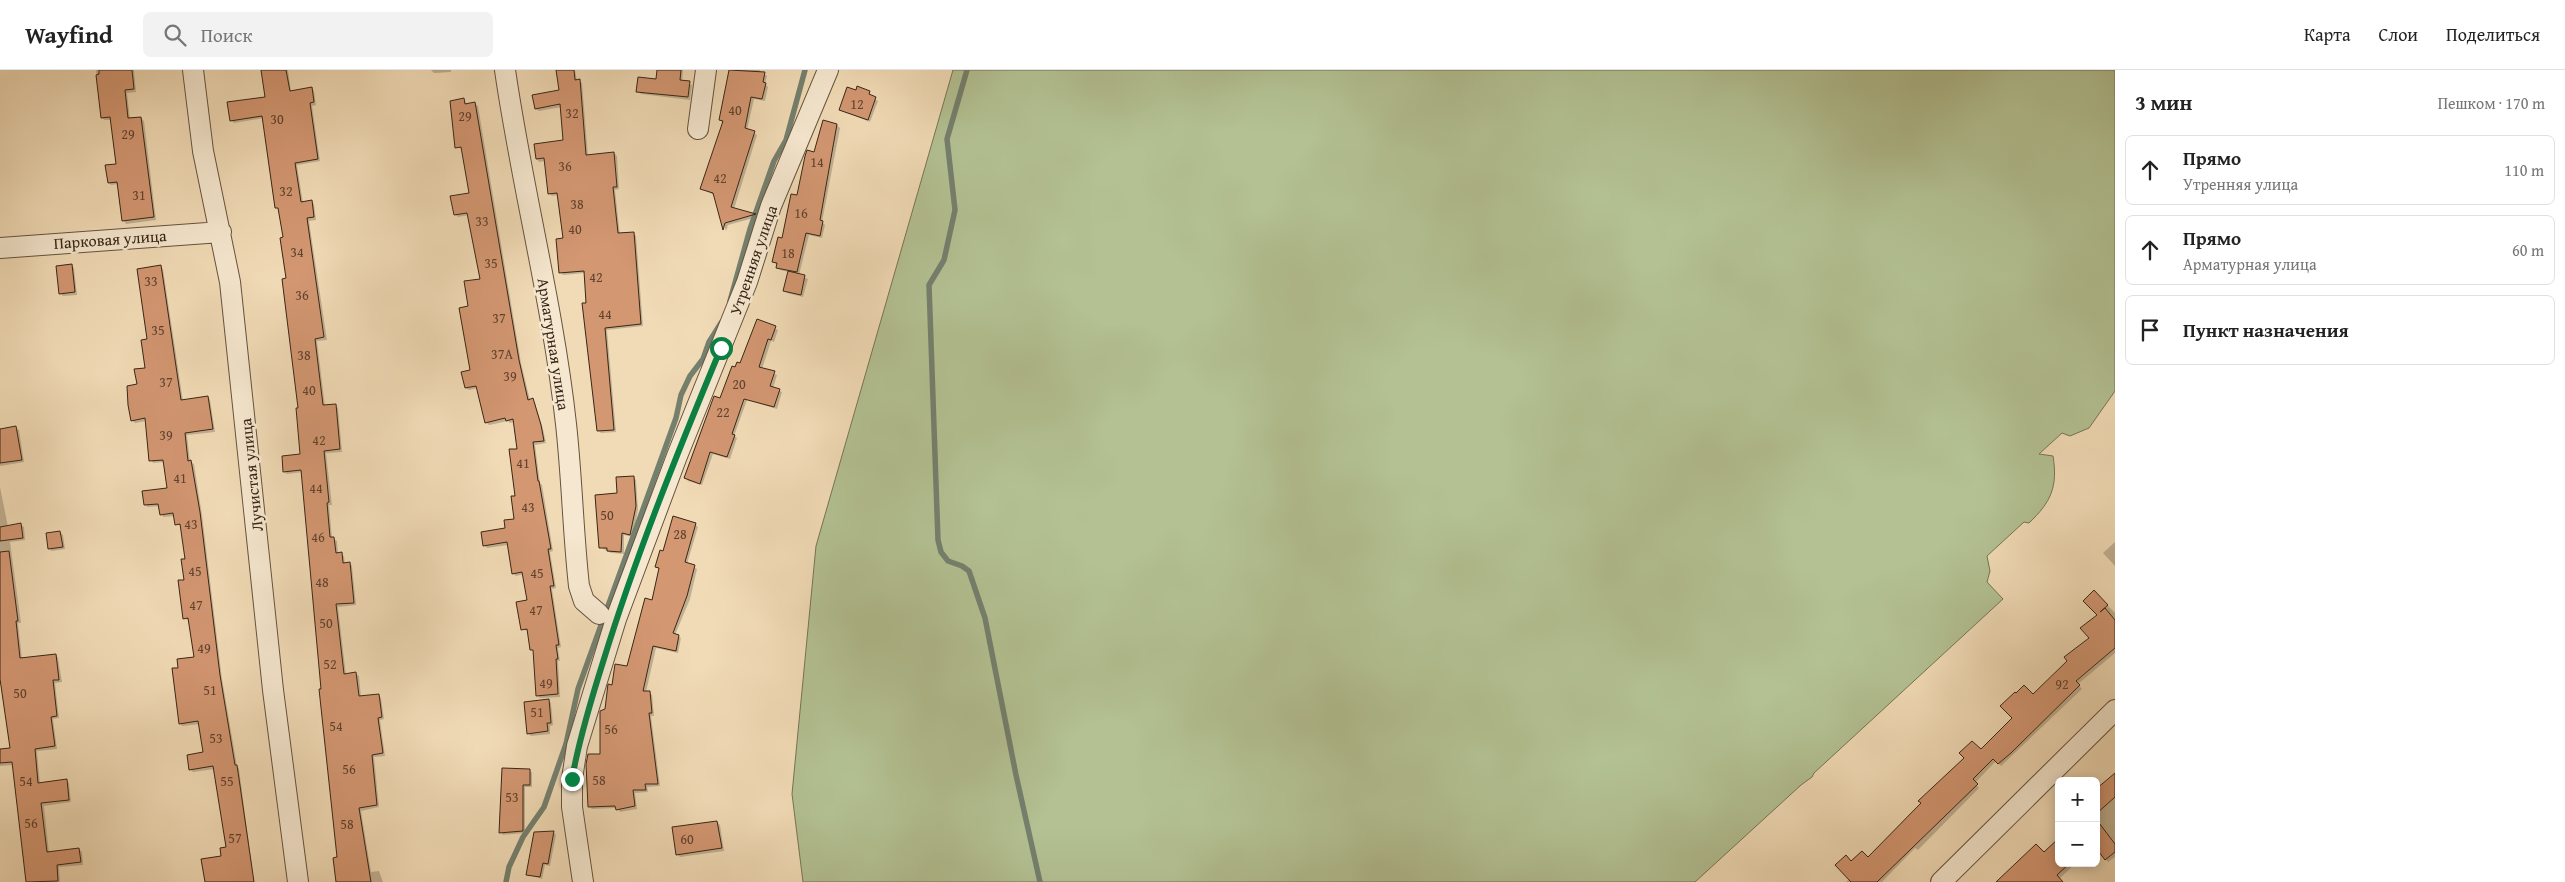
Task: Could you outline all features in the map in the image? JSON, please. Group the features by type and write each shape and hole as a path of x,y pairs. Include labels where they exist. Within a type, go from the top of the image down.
{"street":[{"name":"Лучистая улица","path":"193,70 203,151 230,282 273,690 298,882"},
{"name":"Арматурная улица","path":"504,70 512,122 535,229 566,424 579,586 584,601 608,617"},
{"path":"698,129 706,70"},
{"name":"Утренняя улица","path":"608,617 747,282 772,206 828,70"},
{"name":"Парковая улица","path":"0,248 221,232"},
{"path":"583,882 572,807 572,779 608,617"},
{"path":"1941,882 2115,710"}],"green space":[{"path":"953,70 2115,70 2115,391 2089,428 2070,436 2062,433 2039,454 2053,456 2054,477 2048,501 2029,523 2024,522 1987,556 1990,571 1987,582 2003,599 1814,773 1812,777 1695,882 803,882 792,794 816,546"}],"building":[{"path":"99,70 132,70 134,89 125,90 128,118 141,117 154,217 122,221 117,182 108,183 105,165 116,164 110,117 101,118 96,75 99,74"},
{"path":"261,70 286,70 290,91 312,87 314,102 310,103 318,159 295,163 301,202 312,200 314,217 307,218 324,337 315,339 323,405 336,404 340,449 324,451 330,537 334,537 336,553 342,552 343,563 350,562 354,603 336,604 344,674 356,672 359,696 379,694 382,717 378,718 383,753 372,755 377,805 359,808 371,882 336,882 333,858 337,857 319,689 321,689 301,470 283,472 282,456 300,454 296,408 298,408 282,279 286,278 280,238 283,237 278,208 275,208 262,116 230,121 227,102 265,97"},
{"path":"556,70 574,70 575,80 580,79 586,155 614,152 617,187 613,187 618,233 634,232 641,324 605,328 614,430 597,431 582,303 586,303 584,271 559,273 556,239 563,238 557,193 548,194 544,158 536,159 534,144 563,140 560,104 535,109 532,95 559,90"},
{"path":"657,70 681,70 680,80 690,81 688,97 636,92 638,77 656,79"},
{"path":"729,70 765,72 763,82 766,83 762,99 751,97 745,128 755,131 731,207 756,214 725,223 723,230 713,193 700,189 723,121 719,120"},
{"path":"857,86 870,91 869,94 876,97 868,120 839,110 847,87 856,90"},
{"path":"464,98 465,104 475,102 519,360 528,400 533,398 544,441 533,442 538,481 551,549 548,549 554,586 550,586 559,645 556,645 558,694 536,696 533,650 530,650 527,629 521,630 516,602 527,600 522,572 512,574 507,542 483,546 481,532 505,528 504,520 514,519 511,496 515,496 509,449 517,449 513,419 506,421 505,418 485,423 476,386 465,388 461,372 470,370 459,308 468,306 464,281 480,279 467,213 454,215 450,196 469,193 461,147 455,148 450,101"},
{"path":"823,120 837,124 820,220 823,221 820,236 806,233 797,272 776,268 777,263 772,262 778,237 782,238 791,194 797,195 807,150 814,152"},
{"path":"72,264 75,292 59,294 56,266"},
{"path":"161,265 181,400 208,396 213,429 185,433 188,461 191,460 200,512 220,675 235,765 237,765 254,882 205,882 201,859 221,856 220,848 226,847 213,766 189,770 187,755 203,752 198,721 179,724 172,668 178,668 177,659 194,657 188,618 183,619 178,580 184,580 181,559 185,559 180,524 175,525 173,513 160,515 158,504 144,505 142,491 167,488 163,460 149,461 145,418 131,421 128,405 127,386 137,384 134,369 145,368 141,340 147,339 137,269"},
{"path":"788,271 805,275 801,295 783,291"},
{"path":"757,319 776,326 771,340 768,339 759,367 775,371 770,386 780,389 774,407 744,399 732,434 735,435 727,457 710,452 700,484 684,478 714,396 720,398 732,366 735,367 737,362 740,363"},
{"path":"16,426 22,460 0,463 0,429"},
{"path":"634,476 636,506 630,535 622,533 621,552 607,551 607,548 599,548 595,495 617,493 616,477"},
{"path":"673,516 696,523 685,562 695,565 687,596 673,633 679,635 676,651 653,646 643,691 650,691 652,713 649,713 658,784 645,784 646,790 633,790 635,806 616,810 615,806 588,807 586,764 588,754 600,754 600,711 605,709 608,684 612,685 615,664 627,666 645,598 652,600 659,568 655,567 660,550 663,551"},
{"path":"21,523 23,538 0,541 0,527"},
{"path":"60,531 63,547 48,549 46,533"},
{"path":"9,551 18,621 16,621 20,658 56,654 59,680 53,680 57,716 51,717 55,746 35,749 38,783 67,779 69,800 41,803 47,852 79,848 81,862 57,865 58,881 26,882 12,762 0,763 0,749 10,748 0,679 0,552"},
{"path":"2094,590 2108,605 2100,612 2105,608 2115,620 2115,648 2076,681 2080,685 2011,753 1998,764 1993,759 1973,779 1978,784 1877,882 1851,882 1835,865 1846,855 1851,861 1862,851 1868,857 1921,803 1918,801 1964,758 1959,753 1972,741 1981,749 2012,718 2000,706 2024,685 2033,694 2067,661 2064,657 2089,638 2080,628 2097,615 2083,601"},
{"path":"549,699 551,723 547,723 548,731 527,734 524,702"},
{"path":"502,768 530,769 530,785 523,785 523,831 499,833"},
{"path":"2115,773 2115,797 2100,810 2100,786"},
{"path":"717,821 722,848 676,855 672,827"},
{"path":"2100,824 2115,844 2115,852 2105,860 2100,853"},
{"path":"554,831 548,864 543,863 540,877 526,875 534,832"},
{"path":"2055,842 2055,867 2066,867 2057,875 2063,882 1996,882 2036,844 2044,852"}],"waterway":[{"path":"730,301 750,229 774,161 786,140 805,70"},
{"path":"967,70 947,139 955,210 944,260 929,285 938,540 941,552 948,561 962,566 969,571 985,618 1016,775 1040,882"},
{"path":"506,882 509,867 523,837 544,807 566,744 578,689 676,418 681,395 690,376 703,359 709,342 721,323"}],"route":[{"path":"572,779 578,746 616,620 676,456 721,348"}]}
